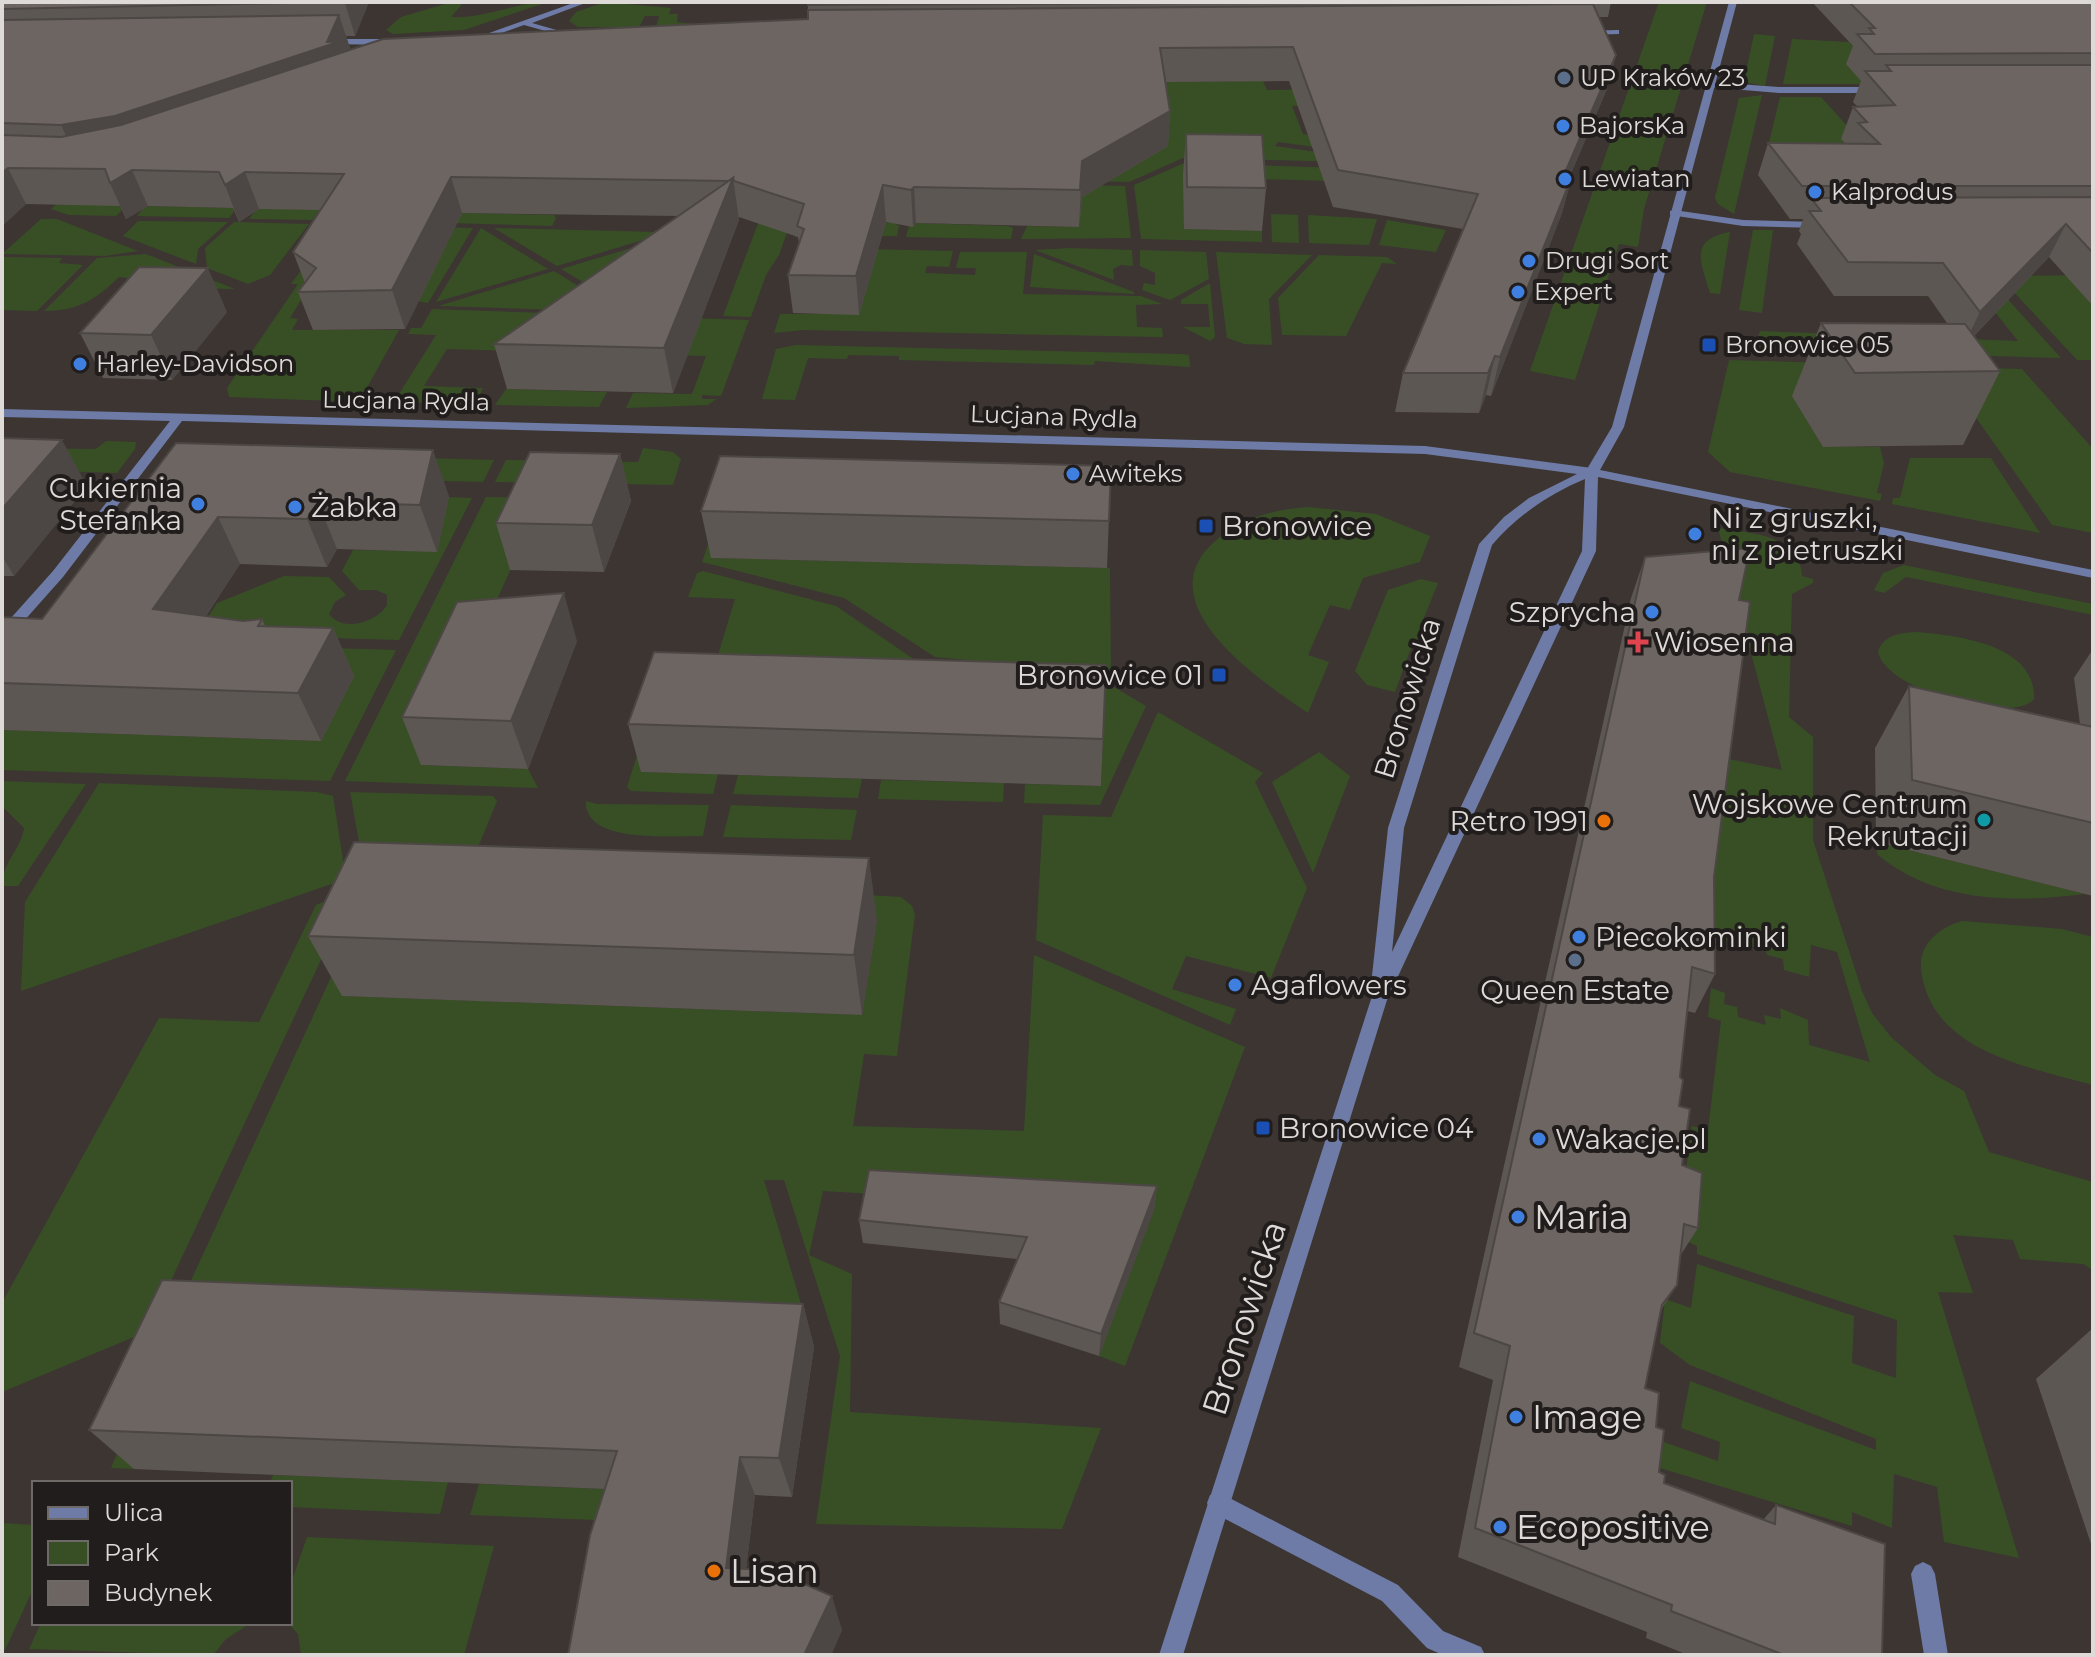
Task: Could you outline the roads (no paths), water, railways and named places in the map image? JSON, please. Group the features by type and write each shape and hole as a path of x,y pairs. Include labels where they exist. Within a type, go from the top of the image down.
{"street":[{"path":"458,46 584,2"},
{"name":"Bronowicka","path":"1171,1655 1378,1000 1589,551 1592,472 1618,427 1733,2"},
{"path":"525,23 580,38"},
{"path":"1574,33 1616,32"},
{"path":"319,42 405,42"},
{"path":"1711,85 1779,90 1891,90"},
{"path":"1674,213 1760,225 1838,225"},
{"name":"Lucjana Rydla","path":"2,413 1425,450 1592,472 2093,574"},
{"path":"2,637 58,574 179,417"},
{"name":"Bronowicka","path":"1378,1000 1396,828 1486,544 1519,508 1546,490 1592,472"},
{"path":"1218,1503 1390,1593 1433,1647 1473,1655"},
{"path":"1923,1574 1936,1655"}],"place":[{"name":"UP Kraków 23","path":"1564,78"},
{"name":"BajorsKa","path":"1563,126"},
{"name":"Lewiatan","path":"1565,179"},
{"name":"Kalprodus","path":"1815,192"},
{"name":"Drugi Sort","path":"1529,261"},
{"name":"Expert","path":"1518,292"},
{"name":"Bronowice 05","path":"1709,345"},
{"name":"Harley-Davidson","path":"80,364"},
{"name":"Awiteks","path":"1073,474"},
{"name":"Cukiernia Stefanka","path":"198,504"},
{"name":"Żabka","path":"295,507"},
{"name":"Bronowice","path":"1206,526"},
{"name":"Ni z gruszki, ni z pietruszki","path":"1695,534"},
{"name":"Szprycha","path":"1652,612"},
{"name":"Wiosenna","path":"1638,642"},
{"name":"Bronowice 01","path":"1219,675"},
{"name":"Wojskowe Centrum Rekrutacji","path":"1984,820"},
{"name":"Retro 1991","path":"1604,821"},
{"name":"Piecokominki","path":"1579,937"},
{"name":"Queen Estate","path":"1575,960"},
{"name":"Agaflowers","path":"1235,985"},
{"name":"Bronowice 04","path":"1263,1128"},
{"name":"Wakacje.pl","path":"1539,1139"},
{"name":"Maria","path":"1518,1217"},
{"name":"Image","path":"1516,1417"},
{"name":"Ecopositive","path":"1500,1527"},
{"name":"Lisan","path":"714,1571"}]}
